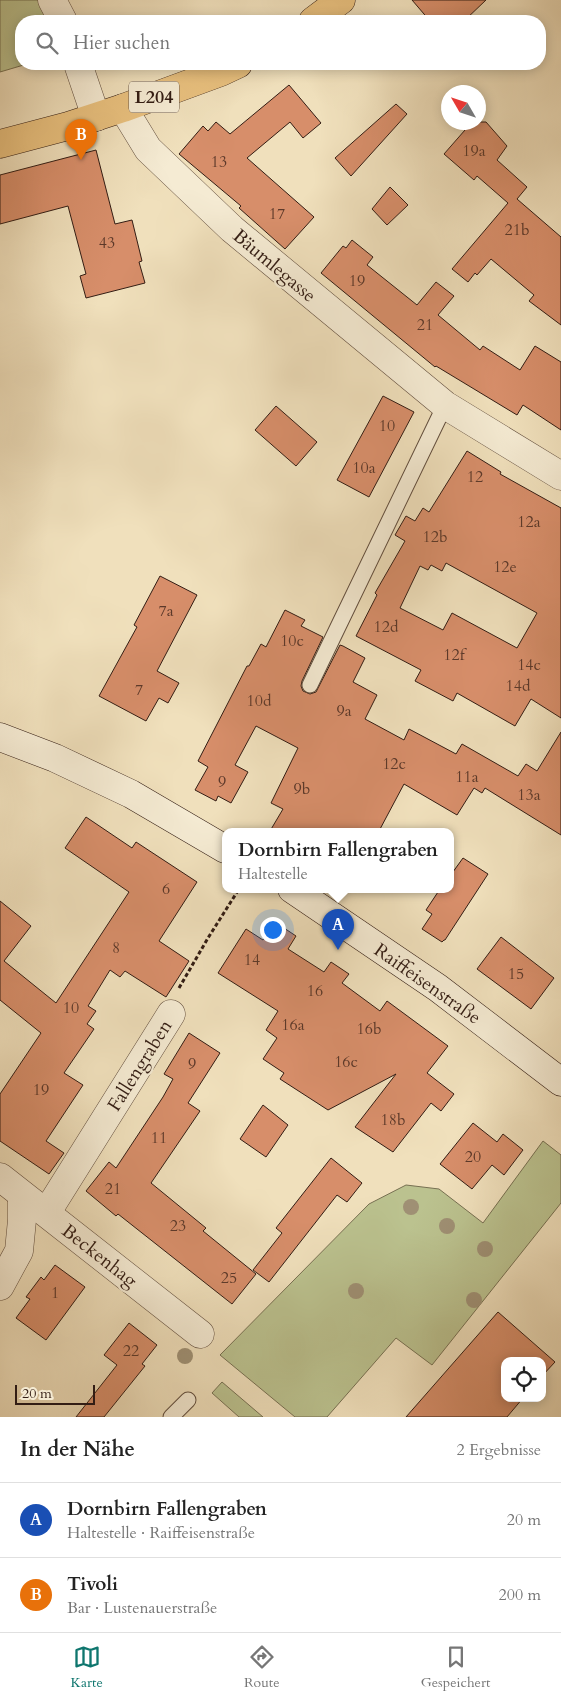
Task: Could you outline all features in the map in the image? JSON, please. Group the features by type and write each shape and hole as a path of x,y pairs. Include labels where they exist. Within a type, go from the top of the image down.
{"main road":[{"path":"321,15 341,0"},
{"name":"L204","path":"0,144 96,117 225,70"}],"street":[{"path":"52,0 60,15"},
{"path":"80,70 96,117"},
{"name":"Bäumlegasse","path":"123,108 148,149 232,229 445,405 561,476"},
{"path":"0,737 55,758 131,794 222,847"},
{"name":"Raiffeisenstraße","path":"298,893 438,988 561,1082"},
{"name":"Fallengraben","path":"47,1212 171,1014"},
{"name":"Beckenhag","path":"0,1177 200,1334"},
{"path":"0,1286 18,1251 22,1220 22,1196"}],"lane":[{"path":"310,685 445,405"},
{"path":"171,1417 188,1400"}],"path":[{"name":"Fallengraben","path":"171,1014 172,1000 208,938 237,893"}],"green space":[{"path":"0,0 41,0 48,15 15,15 15,68 0,72"},
{"path":"543,1141 561,1155 561,1203 432,1365 396,1338 327,1417 295,1417 220,1355 369,1204 406,1185 439,1189 483,1223"},
{"path":"222,1382 263,1417 239,1417 212,1393"}],"building":[{"path":"412,0 486,0 470,15 425,15"},
{"path":"289,85 321,123 303,138 290,122 247,158 314,217 285,249 239,208 241,206 179,154 203,126 208,131 216,122 230,134"},
{"path":"396,104 407,114 351,176 335,158"},
{"path":"486,122 507,146 497,160 527,187 517,199 561,237 561,325 529,301 534,295 491,259 468,282 452,269 508,203 477,176 474,180 444,154 465,130 486,130"},
{"path":"96,150 115,224 132,220 142,261 139,262 145,283 86,298 80,276 86,274 68,206 0,224 0,175"},
{"path":"390,187 408,205 387,225 372,209"},
{"path":"352,240 373,257 367,265 417,305 436,282 454,296 438,315 480,350 483,346 520,370 535,346 561,362 561,430 523,405 517,415 435,367 321,273 343,246 346,248"},
{"path":"383,396 414,412 369,497 337,480"},
{"path":"276,406 317,442 296,466 255,430"},
{"path":"467,451 501,472 500,474 561,508 561,718 531,699 515,726 457,693 453,701 415,681 421,670 356,636 377,595 375,593 405,541 395,535 406,516 415,521 423,508 429,512","holes":["446,563 537,613 517,648 452,613 443,630 400,608 420,566 428,570 431,565 442,571"]},
{"path":"160,576 197,595 157,671 179,683 168,703 159,698 146,721 99,696 137,627 134,625"},
{"path":"285,610 305,620 301,626 323,637 302,681 303,691 310,694 316,692 340,645 343,646 365,658 353,682 377,695 365,719 404,740 409,729 456,754 462,744 518,776 526,764 537,771 561,732 561,835 485,788 482,793 474,788 457,815 404,784 381,828 272,828 283,809 271,803 298,748 256,726 235,765 248,772 231,803 218,796 216,801 195,790 208,767 198,761 247,666 249,666 261,644 266,647"},
{"path":"86,817 132,848 136,842 197,882 159,941 189,961 166,997 125,971 120,977 110,970 88,1006 96,1011 87,1024 94,1029 64,1073 83,1085 46,1141 64,1153 49,1174 0,1141 0,1094 41,1033 0,1000 0,901 31,926 4,961 56,1003 129,892 65,848"},
{"path":"463,858 488,874 442,942 422,929 432,914 426,910 437,893 454,893 454,870"},
{"path":"275,922 296,936 288,949 324,972 331,962 349,974 342,983 380,1011 387,1001 448,1046 427,1073 454,1094 441,1111 431,1103 393,1152 355,1127 396,1074 328,1110 280,1079 284,1073 263,1059 277,1038 266,1030 278,1011 218,973 246,929 263,940"},
{"path":"501,937 554,978 531,1009 477,969"},
{"path":"189,1033 220,1053 188,1103 200,1111 151,1183 206,1228 203,1231 256,1274 232,1304 86,1191 109,1162 116,1168 163,1097 173,1079 164,1074"},
{"path":"263,1105 288,1125 266,1157 240,1139"},
{"path":"473,1123 497,1142 503,1134 523,1150 504,1175 492,1165 472,1189 440,1164"},
{"path":"331,1158 362,1183 347,1202 337,1195 269,1282 253,1270 282,1233 276,1228"},
{"path":"55,1265 85,1287 46,1340 16,1318 30,1299 26,1297 41,1277 44,1280"},
{"path":"498,1312 555,1362 546,1372 546,1357 501,1357 501,1402 520,1402 507,1417 406,1417"},
{"path":"129,1323 157,1345 142,1364 145,1366 104,1417 76,1417 117,1365 104,1355"}],"place":[{"name":"Tivoli","path":"81,160"},
{"name":"Dornbirn Fallengraben","path":"338,950"}]}
